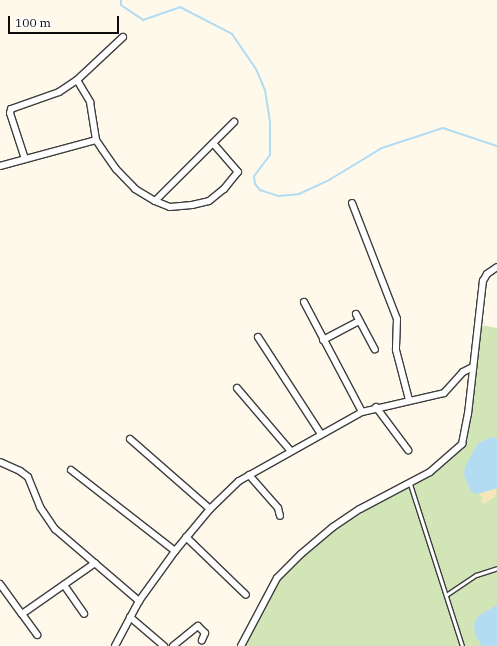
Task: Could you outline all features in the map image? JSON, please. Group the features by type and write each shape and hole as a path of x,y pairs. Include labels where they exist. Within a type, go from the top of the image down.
{"street":[{"path":"25,159 10,113 11,109 59,92 77,80 123,37"},
{"path":"77,80 90,102 96,140 116,169 135,189 155,201 170,207 192,205 208,201 224,189 238,172 213,143"},
{"path":"155,201 234,122"},
{"path":"0,166 96,140"},
{"path":"352,203 397,319 396,350 409,400"},
{"path":"241,646 277,578 297,557 333,527 360,509 410,484 430,472 462,444 468,414 483,281 487,274 497,267"},
{"path":"304,302 362,412"},
{"path":"356,314 374,349"},
{"path":"323,340 359,321"},
{"path":"258,337 321,434"},
{"path":"115,646 140,601 175,550 210,509 239,481 290,450 362,412 376,407 444,393 463,372 473,367"},
{"path":"238,388 290,450"},
{"path":"376,407 408,450"},
{"path":"130,439 210,509"},
{"path":"0,462 20,471 28,478 49,523 140,601"},
{"path":"71,470 175,550"},
{"path":"250,475 278,508 280,516"},
{"path":"186,537 246,595"},
{"path":"22,614 95,563"},
{"path":"0,584 37,635"},
{"path":"64,585 84,614"},
{"path":"130,617 164,646"},
{"path":"173,646 198,626 205,633 202,640"}],"lane":[{"path":"410,484 462,646"},
{"path":"446,596 476,575 497,568"}],"green space":[{"path":"481,325 497,328 497,646 244,646 279,580 296,561 336,528 360,512 431,475 464,445 471,415"}],"sand":[{"path":"497,488 495,497 484,504 481,502 483,497 478,494"}],"water":[{"path":"492,437 497,439 497,488 478,494 471,492 464,475 465,467 478,443"},
{"path":"497,605 497,646 482,646 475,635 474,624 478,616"}],"waterway":[{"path":"121,0 121,5 143,20 180,7 232,34 256,69 265,90 270,121 270,155 254,176 255,184 260,190 278,196 299,194 329,180 382,148 443,128 497,146"}]}
